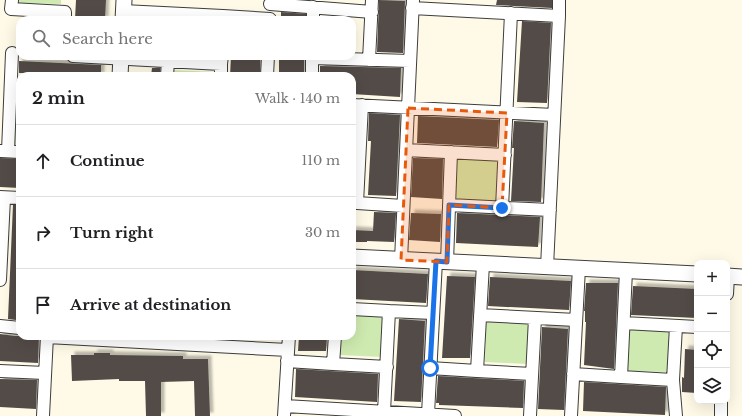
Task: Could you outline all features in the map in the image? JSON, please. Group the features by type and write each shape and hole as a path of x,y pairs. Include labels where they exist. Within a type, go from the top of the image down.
{"street":[{"path":"547,267 559,0"},
{"path":"270,16 270,2 313,7 372,6 369,60"},
{"path":"401,260 413,4 559,16"},
{"path":"8,6 65,11"},
{"path":"313,7 313,16"},
{"path":"124,10 198,16"},
{"path":"502,208 511,13"},
{"path":"0,52 16,53 15,99 4,151 16,152"},
{"path":"356,59 410,61"},
{"path":"120,72 121,60"},
{"path":"156,60 222,60 221,72"},
{"path":"267,72 268,60"},
{"path":"312,60 312,72"},
{"path":"167,72 168,61"},
{"path":"356,150 357,105 554,115"},
{"path":"406,150 505,155"},
{"path":"420,415 430,368 433,313 449,205 451,152"},
{"path":"0,280 2,197 16,198"},
{"path":"356,203 403,206"},
{"path":"449,205 550,210"},
{"path":"356,257 694,274"},
{"path":"477,371 482,264"},
{"path":"571,416 578,268"},
{"path":"621,377 626,271"},
{"path":"356,309 433,313"},
{"path":"384,412 389,311"},
{"path":"480,315 576,320"},
{"path":"530,416 535,318"},
{"path":"624,323 694,327"},
{"path":"0,326 16,328"},
{"path":"676,326 673,380 676,416"},
{"path":"43,416 47,340"},
{"path":"187,340 333,364 387,367"},
{"path":"289,340 285,411 370,414 384,412 455,416"},
{"path":"333,364 335,340"},
{"path":"430,368 532,374"},
{"path":"0,371 45,373"},
{"path":"573,374 673,380"},
{"path":"721,416 722,404"}],"highlighted area":[{"path":"408,108 507,113 502,208 449,205 447,262 401,260"}],"green space":[{"path":"18,0 61,0 61,4 18,3"},
{"path":"172,70 215,72 172,72"},
{"path":"13,103 16,103 16,146 12,146"},
{"path":"455,157 498,159 496,202 454,200"},
{"path":"356,313 383,314 382,357 339,355 339,340 356,340"},
{"path":"486,319 529,321 528,364 485,362"},
{"path":"626,328 669,329 668,372 625,371"}],"building":[{"path":"76,0 106,0 105,16 75,16"},
{"path":"379,0 405,1 403,53 377,52"},
{"path":"497,0 552,0 552,8 496,5"},
{"path":"281,12 306,14 306,16 281,16"},
{"path":"522,21 551,23 547,103 517,102"},
{"path":"231,60 260,60 260,72 230,72"},
{"path":"279,60 304,60 304,72 279,72"},
{"path":"19,61 101,65 101,72 19,72"},
{"path":"320,66 401,68 400,97 356,94 356,72 320,72"},
{"path":"152,68 160,68 160,72 152,72"},
{"path":"369,113 400,115 396,196 368,195 371,141 368,141"},
{"path":"418,116 499,120 497,147 417,143"},
{"path":"514,121 544,123 541,202 511,201"},
{"path":"0,158 16,159 16,188 0,187"},
{"path":"413,158 443,159 442,199 411,197"},
{"path":"13,205 16,205 16,320 8,319"},
{"path":"374,212 396,213 394,242 356,242 356,230 373,231"},
{"path":"411,213 441,214 440,242 409,240"},
{"path":"457,213 540,217 538,247 456,243"},
{"path":"356,270 428,274 426,303 356,299"},
{"path":"447,276 475,277 470,358 442,358"},
{"path":"490,277 571,281 569,310 488,306"},
{"path":"586,283 618,283 614,369 584,365 586,322 584,311"},
{"path":"633,286 694,289 694,318 631,315"},
{"path":"399,319 425,321 421,402 394,401"},
{"path":"542,327 568,329 564,410 538,409"},
{"path":"0,334 16,336 16,340 39,340 38,363 0,361"},
{"path":"299,340 327,340 326,351 298,351"},
{"path":"685,349 694,350 694,393 682,392 682,377 684,378"},
{"path":"94,353 110,353 110,355 183,356 183,359 208,359 210,416 195,416 194,381 161,382 161,416 146,416 145,381 119,381 119,379 72,381 71,355 94,355"},
{"path":"296,369 378,374 377,402 295,397"},
{"path":"438,376 524,381 523,408 439,405 439,403 436,403"},
{"path":"0,379 37,380 36,409 0,407"},
{"path":"584,382 666,387 665,415 583,411"}],"route":[{"path":"430,368 436,261 447,262 449,205 502,208"}]}
